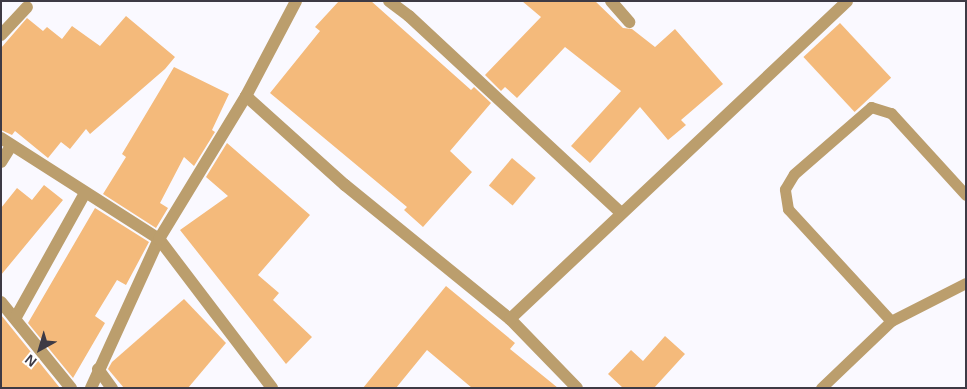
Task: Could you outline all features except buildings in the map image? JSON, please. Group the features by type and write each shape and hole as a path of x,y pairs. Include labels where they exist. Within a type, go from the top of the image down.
{"street":[{"path":"91,388 98,369 159,239 246,96 296,1"},
{"path":"389,1 409,16 621,214"},
{"path":"611,1 629,22"},
{"path":"510,319 847,1"},
{"path":"1,35 27,6"},
{"path":"246,96 345,185 510,319 577,388"},
{"path":"1,162 6,142 159,239 272,388"},
{"path":"16,317 85,192"},
{"path":"1,302 16,317 71,388"},
{"path":"98,369 112,388"}],"lane":[{"path":"891,321 788,209 785,189 794,174 871,107 891,113 966,194"},
{"path":"821,388 891,321 966,283"}]}
